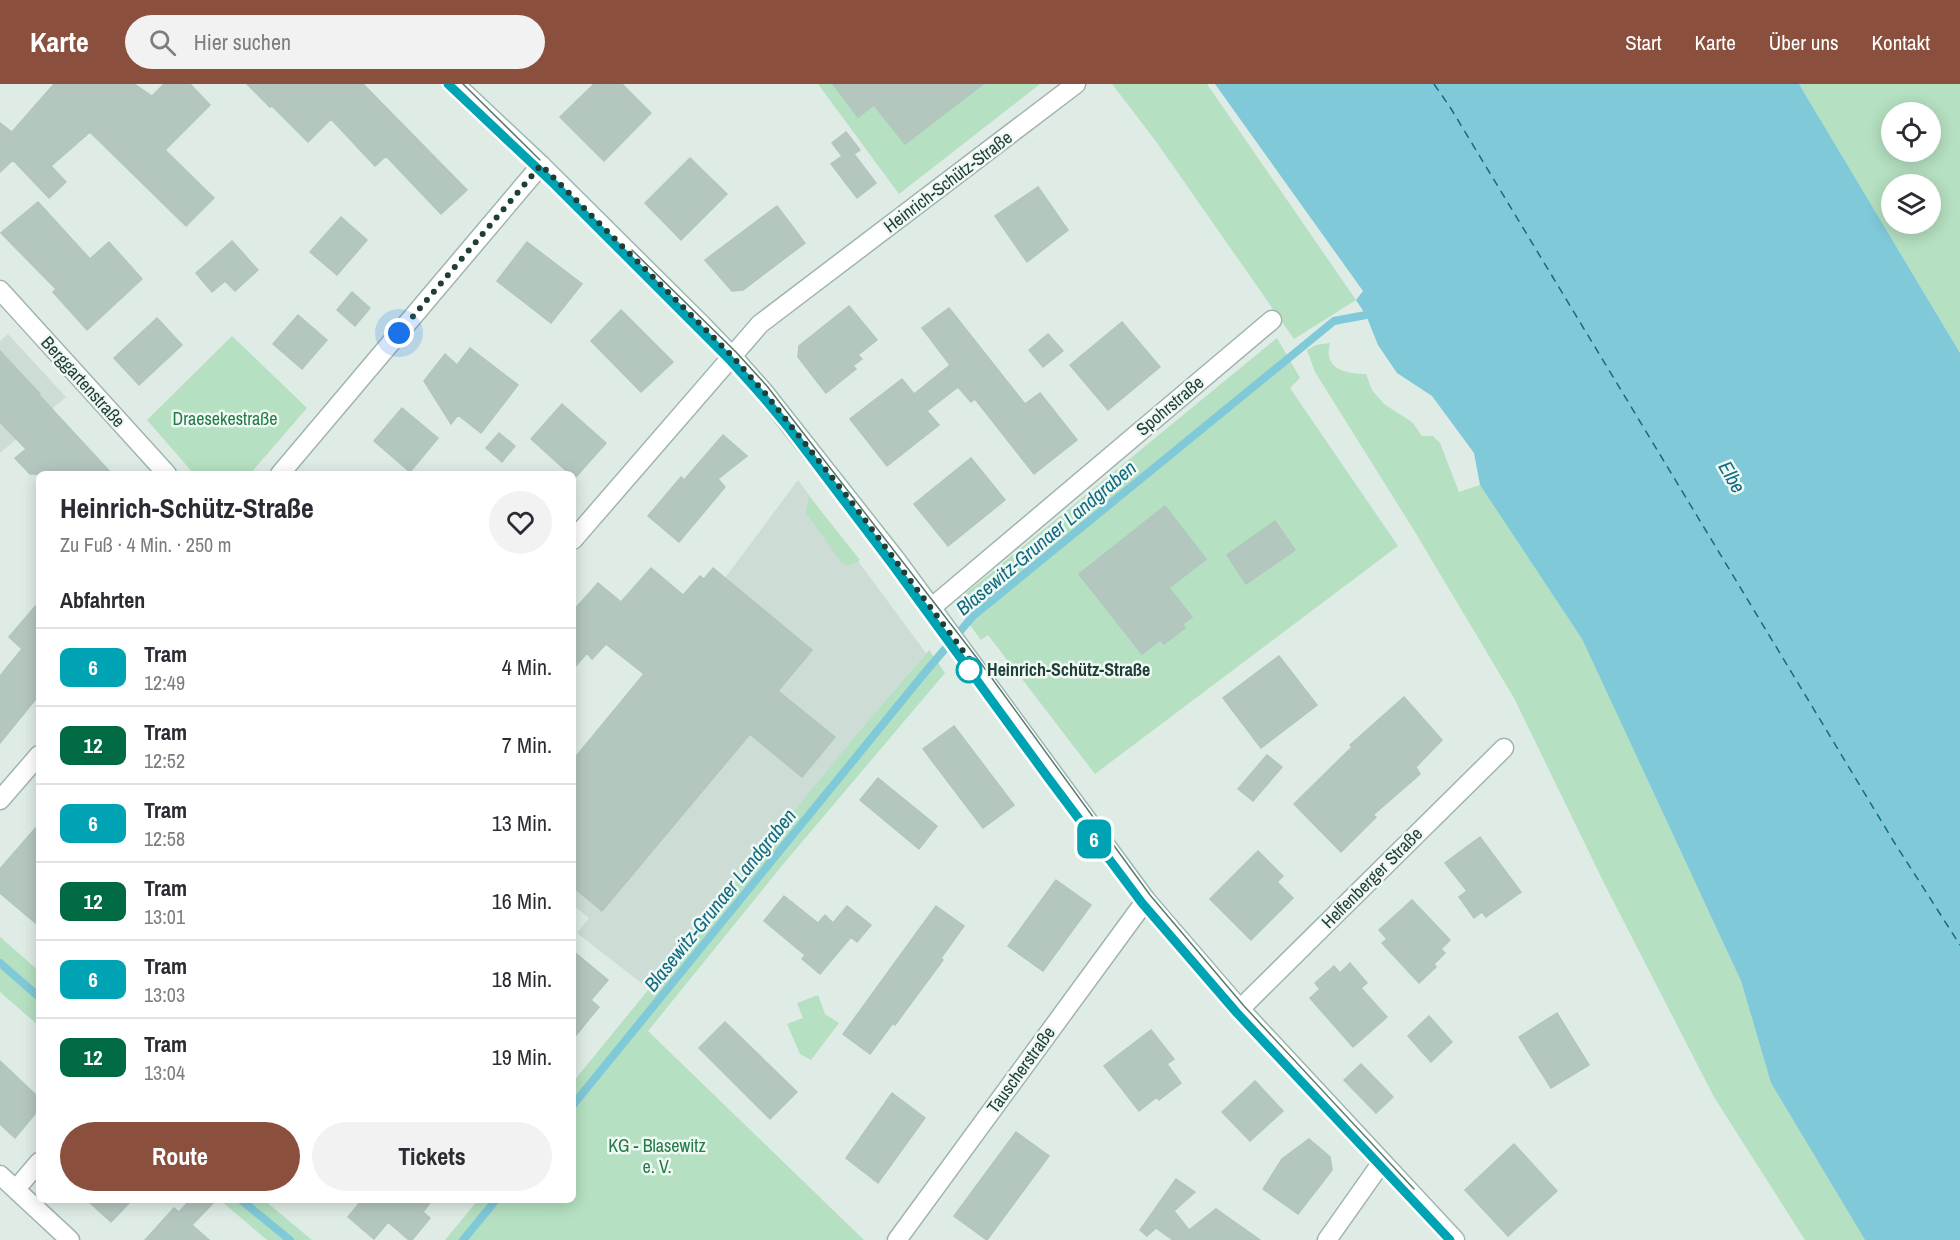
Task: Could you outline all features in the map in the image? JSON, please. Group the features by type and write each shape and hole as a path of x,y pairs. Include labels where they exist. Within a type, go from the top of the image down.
{"street":[{"path":"455,84 541,165 732,356 792,425 934,612 1146,900 1240,1009 1455,1240"},
{"name":"Heinrich-Schütz-Straße","path":"576,537 760,324 1076,84"},
{"path":"283,471 541,165"},
{"name":"Berggartenstraße","path":"0,290 164,471"},
{"name":"Spohrstraße","path":"934,612 1272,320"},
{"name":"Helfenberger Straße","path":"1240,1009 1503,748"},
{"path":"0,800 36,758"},
{"name":"Tauscherstraße","path":"897,1240 1146,900"},
{"path":"1327,1240 1382,1162"},
{"path":"16,1189 36,1166"},
{"path":"0,1175 70,1240"}],"shaded area":[{"path":"8,334 66,397 0,453 0,341"},
{"path":"798,480 926,653 649,989 577,933 589,918 576,907 576,756 725,578"}],"green space":[{"path":"818,84 1040,84 899,194"},
{"path":"1112,84 1207,84 1356,300 1294,339 1155,140"},
{"path":"1799,84 1960,84 1960,353 1889,234 1941,234 1941,174 1881,174 1881,221"},
{"name":"Draesekestraße","path":"232,336 307,408 253,471 191,471 147,420"},
{"path":"1277,338 1300,378 1290,388 1398,546 1095,774 988,635 981,640 954,603"},
{"path":"1330,343 1330,359 1333,364 1344,371 1366,374 1372,390 1384,404 1412,422 1422,436 1433,436 1440,443 1459,492 1480,485 1582,639 1741,981 1771,1083 1865,1240 1805,1240 1714,1097 1605,885 1514,698 1415,532 1315,372 1307,350 1316,345"},
{"path":"809,496 860,560 850,565 841,562 806,513"},
{"name":"KG - Blasewitz e. V.","path":"929,650 945,673 785,862 648,1031 864,1240 445,1240 476,1203 576,1203 576,1078 853,739"},
{"path":"0,937 36,968 36,1023 0,992"},
{"path":"818,995 825,1014 839,1023 811,1060 800,1054 787,1024 803,1018 797,1003"},
{"path":"224,1203 268,1203 312,1240 267,1240"}],"water":[{"name":"Elbe","path":"1215,84 1799,84 1881,221 1881,234 1889,234 1960,353 1960,1240 1865,1240 1771,1083 1741,981 1582,639 1480,485 1474,453 1432,396 1397,373 1378,345 1366,315 1356,300 1363,291"}],"building":[{"path":"54,84 134,84 152,96 164,84 190,84 210,105 165,150 214,198 186,226 90,132 51,166 66,182 49,198 13,160 0,172 0,123 12,132"},
{"path":"247,84 363,84 467,190 441,214 386,156 375,166 331,119 308,142"},
{"path":"594,84 622,84 651,113 604,161 560,117"},
{"path":"833,84 983,84 905,144 874,105 858,117"},
{"path":"846,132 860,150 854,154 876,183 857,198 831,164 842,156 832,143"},
{"path":"690,158 727,194 681,240 645,203"},
{"path":"1038,187 1068,230 1027,262 995,216"},
{"path":"38,202 90,259 109,242 142,279 87,330 53,292 56,289 1,233"},
{"path":"777,206 805,243 743,290 732,291 705,260"},
{"path":"341,217 367,240 337,275 310,252"},
{"path":"232,241 258,270 235,291 225,281 212,292 196,273"},
{"path":"527,242 582,284 551,323 497,281"},
{"path":"352,292 370,308 355,326 337,310"},
{"path":"849,306 877,340 858,355 862,359 853,366 856,369 826,393 798,357 799,346"},
{"path":"949,308 1025,404 1040,393 1077,440 1034,474 975,399 971,402 958,387 927,411 939,425 887,466 850,419 902,379 914,394 950,365 922,328"},
{"path":"621,310 673,362 641,392 591,341"},
{"path":"298,315 327,340 302,369 273,344"},
{"path":"157,318 182,345 139,385 114,358"},
{"path":"1122,322 1160,367 1108,410 1070,365"},
{"path":"1048,334 1063,351 1043,367 1029,350"},
{"path":"470,348 518,385 481,433 458,415 451,424 424,381 445,354 457,365"},
{"path":"0,351 109,471 36,471 36,474 30,474 15,458 26,449 0,422"},
{"path":"562,404 606,443 576,477 576,471 567,471 531,439"},
{"path":"402,408 438,438 411,471 374,441"},
{"path":"499,433 515,446 502,462 486,448"},
{"path":"723,435 747,456 718,479 725,487 679,542 648,516 681,477 684,480"},
{"path":"971,458 1005,500 948,546 914,504"},
{"path":"1165,506 1206,559 1169,588 1192,617 1183,624 1185,628 1164,644 1160,640 1142,654 1079,574"},
{"path":"1275,521 1295,550 1246,584 1227,555"},
{"path":"651,568 683,595 700,576 704,579 713,568 812,650 778,691 835,737 802,777 750,734 602,911 576,889 576,756 644,674 606,644 592,659 587,653 576,666 576,608 598,583 621,602"},
{"path":"36,606 36,699 0,743 0,676 22,649 9,637"},
{"path":"1279,656 1317,705 1261,748 1223,698"},
{"path":"1404,697 1442,740 1416,767 1420,774 1373,815 1376,817 1341,852 1294,804 1352,747 1350,745"},
{"path":"954,726 1014,805 983,828 923,749"},
{"path":"1267,755 1282,767 1253,801 1238,789"},
{"path":"878,778 937,826 919,849 860,800"},
{"path":"36,827 36,923 0,893 0,869"},
{"path":"1480,837 1521,892 1486,917 1482,912 1474,918 1459,897 1467,891 1445,863"},
{"path":"1258,851 1283,876 1277,882 1293,898 1251,940 1210,899"},
{"path":"1056,880 1091,905 1043,971 1008,946"},
{"path":"784,896 818,923 825,915 833,923 847,906 871,925 857,942 851,937 820,974 802,959 805,955 764,921"},
{"path":"1412,900 1450,940 1441,949 1445,953 1434,964 1436,967 1419,983 1382,943 1387,939 1379,930"},
{"path":"936,906 964,926 941,958 943,960 895,1025 893,1023 870,1054 843,1034"},
{"path":"576,953 608,980 591,1000 599,1007 576,1035"},
{"path":"1350,963 1367,983 1361,988 1387,1017 1353,1047 1310,998 1320,989 1315,983 1334,966 1340,973"},
{"path":"1557,1013 1589,1065 1551,1088 1519,1037"},
{"path":"1429,1016 1452,1042 1431,1062 1408,1036"},
{"path":"725,1022 797,1092 770,1119 699,1048"},
{"path":"1151,1030 1174,1059 1167,1064 1181,1083 1159,1100 1157,1097 1139,1111 1104,1066"},
{"path":"0,1061 36,1095 36,1113 15,1138 0,1124"},
{"path":"1361,1064 1393,1097 1376,1113 1344,1080"},
{"path":"1255,1081 1283,1111 1250,1141 1222,1112"},
{"path":"892,1093 925,1118 878,1183 846,1158"},
{"path":"1016,1132 1049,1156 987,1240 954,1216"},
{"path":"1309,1139 1330,1157 1332,1170 1298,1214 1263,1189 1282,1159"},
{"path":"1514,1144 1557,1191 1508,1236 1465,1190"},
{"path":"1176,1179 1195,1192 1174,1211 1189,1230 1216,1209 1260,1240 1173,1240 1156,1228 1147,1236 1140,1230"},
{"path":"90,1203 129,1203 111,1222"},
{"path":"187,1203 213,1203 192,1225 209,1240 145,1240 174,1208 179,1212"},
{"path":"360,1203 430,1203 423,1212 430,1218 412,1240 388,1222 374,1239 348,1217"}],"waterway":[{"name":"Blasewitz‐Grunaer Landgraben","path":"576,1101 973,616 1334,321 1366,315 1375,310"},
{"name":"Blasewitz‐Grunaer Landgraben","path":"0,963 36,994"},
{"name":"Blasewitz‐Grunaer Landgraben","path":"245,1203 290,1240"},
{"name":"Blasewitz‐Grunaer Landgraben","path":"463,1240 494,1203"}],"ferry route":[{"path":"1434,84 1894,842 1960,945"}],"tram line":[{"path":"448,84 538,169 729,359 763,397 892,564 1142,903 1237,1013 1450,1240"},
{"name":"6","path":"448,84 554,184 729,359 763,397 892,564 1142,903 1237,1013 1450,1240"},
{"path":"463,84 540,160"},
{"path":"632,250 736,352 767,386 980,662 1150,895 1244,1006 1414,1189"}],"place":[{"name":"Heinrich-Schütz-Straße","path":"969,670"}],"route":[{"path":"399,333 541,165 732,356 792,425 979,672 969,670"}]}
